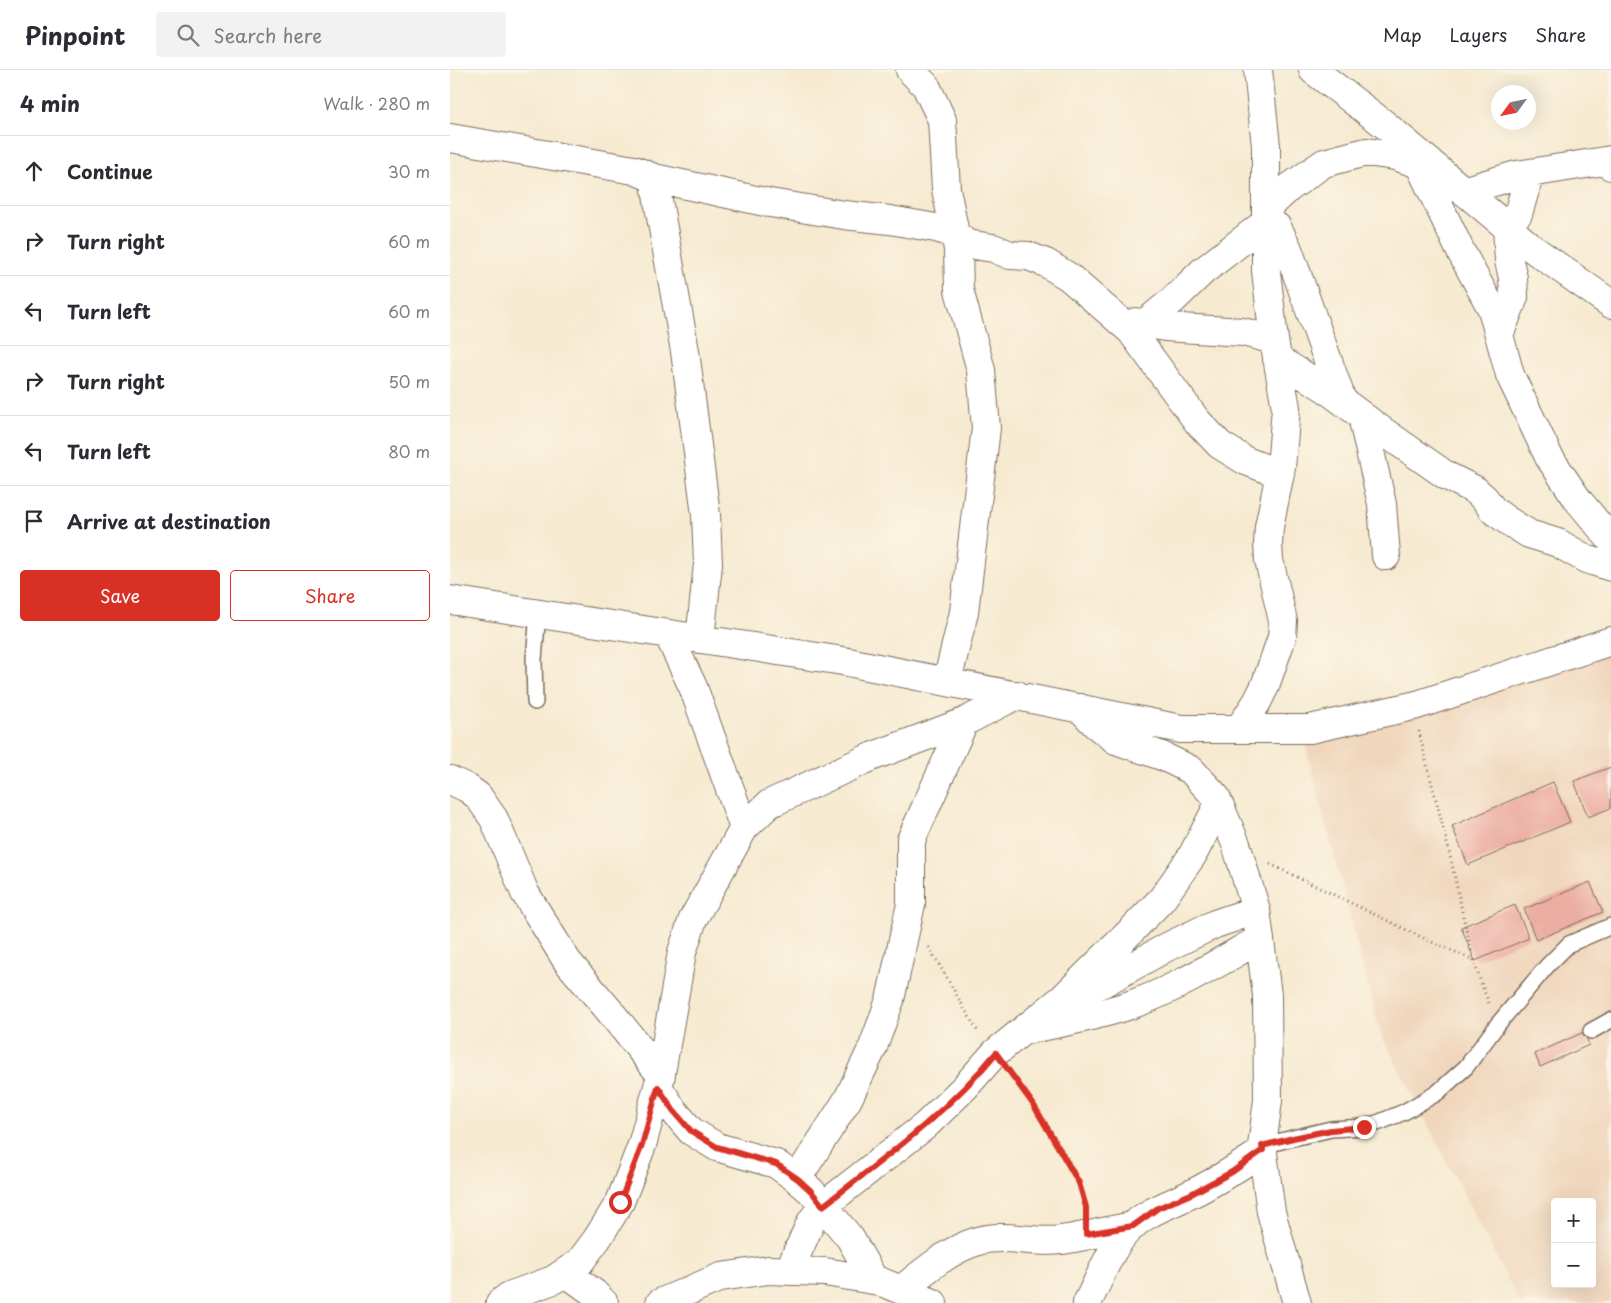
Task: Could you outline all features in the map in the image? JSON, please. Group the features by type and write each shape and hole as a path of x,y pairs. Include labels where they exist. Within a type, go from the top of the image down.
{"street":[{"path":"910,70 926,86 942,120 946,189 955,234 959,290 981,370 986,428 964,612 947,682"},
{"path":"1239,729 1257,702 1282,637 1283,621 1269,560 1268,544 1269,527 1280,474 1286,408 1276,350 1266,271 1266,146 1258,70"},
{"path":"1313,70 1384,124 1415,156 1463,190 1540,254 1611,304"},
{"path":"450,138 634,170 654,178 770,203 936,228 955,234 967,244 993,248 1010,255 1028,256 1046,263 1069,277 1132,323 1243,332 1276,350 1352,408 1447,476 1475,490 1493,510 1529,534 1558,543 1586,559 1611,567"},
{"path":"1132,323 1172,301 1266,215 1290,188 1324,163 1366,152 1395,156 1415,156"},
{"path":"1415,156 1460,250 1492,309 1510,375 1549,457 1578,500 1611,540"},
{"path":"1463,190 1517,175 1611,160 1611,166"},
{"path":"1499,335 1514,297 1506,226 1518,214 1530,173"},
{"path":"654,178 685,351 706,515 708,564 700,639"},
{"path":"1266,215 1277,227 1288,249 1352,408 1382,504 1386,556"},
{"path":"1132,323 1131,331 1152,357 1197,421 1220,445 1246,461 1280,474"},
{"path":"450,600 843,661 1182,729 1310,729 1412,706 1611,641"},
{"path":"668,634 693,687 744,828"},
{"path":"500,1303 509,1296 553,1280 579,1263 597,1239 620,1202 642,1145 659,1081 682,952 693,919 744,828 768,804 870,757 964,722 1017,695"},
{"path":"1080,708 1095,724 1116,740 1162,756 1191,770 1216,797 1237,849 1256,910 1267,995 1268,1100 1263,1148 1271,1212 1297,1303"},
{"path":"798,1179 848,1099 873,1047 890,1000 909,917 911,904 911,840 964,722"},
{"path":"450,780 478,796 489,811 525,893 567,962 608,1009 659,1081 673,1110 691,1131 717,1147 776,1164 798,1179 811,1191 850,1238 887,1289"},
{"path":"789,1271 811,1222 823,1206 926,1125 965,1087 994,1054 1062,999 1162,899 1192,856 1219,804"},
{"path":"1062,999 1103,983 1167,947 1215,924 1256,910"},
{"path":"1022,1032 1132,1004 1165,991 1260,939"},
{"path":"1089,1302 1116,1245 1133,1226 1158,1208 1191,1194 1232,1172 1263,1148"},
{"path":"887,1289 926,1269 958,1248 979,1240 1061,1240 1133,1226"},
{"path":"660,1303 721,1277 768,1270 825,1272 933,1303"},
{"path":"565,1272 594,1293 604,1303"}],"lane":[{"path":"535,702 534,659 538,614"},
{"path":"1263,1148 1293,1138 1331,1130 1364,1127 1380,1122 1404,1112 1437,1093 1466,1067 1498,1024 1547,966 1569,944 1611,926"},
{"path":"1591,1031 1611,1020"}],"path":[{"path":"1412,706 1438,805 1466,933 1483,988 1498,1024"},
{"path":"1237,849 1434,943 1474,960"},
{"path":"909,917 929,947 968,1016 994,1054 1033,1104 1079,1183 1086,1207 1086,1234"}],"shaded area":[{"path":"1611,642 1611,1303 1520,1303 1380,1032 1304,740"}],"building":[{"path":"1611,767 1611,808 1588,817 1574,781"},
{"path":"1553,782 1570,822 1468,865 1452,826"},
{"path":"1590,882 1603,912 1536,940 1524,909"},
{"path":"1515,905 1529,938 1475,961 1461,927"},
{"path":"1584,1032 1589,1045 1540,1067 1535,1054"}],"route":[{"path":"620,1202 642,1145 658,1087 673,1110 691,1131 717,1147 776,1164 798,1179 823,1206 926,1125 996,1053 1033,1104 1064,1154 1079,1183 1086,1207 1086,1234 1133,1226 1158,1208 1191,1194 1232,1172 1263,1150 1262,1146 1331,1130 1364,1127"}]}
